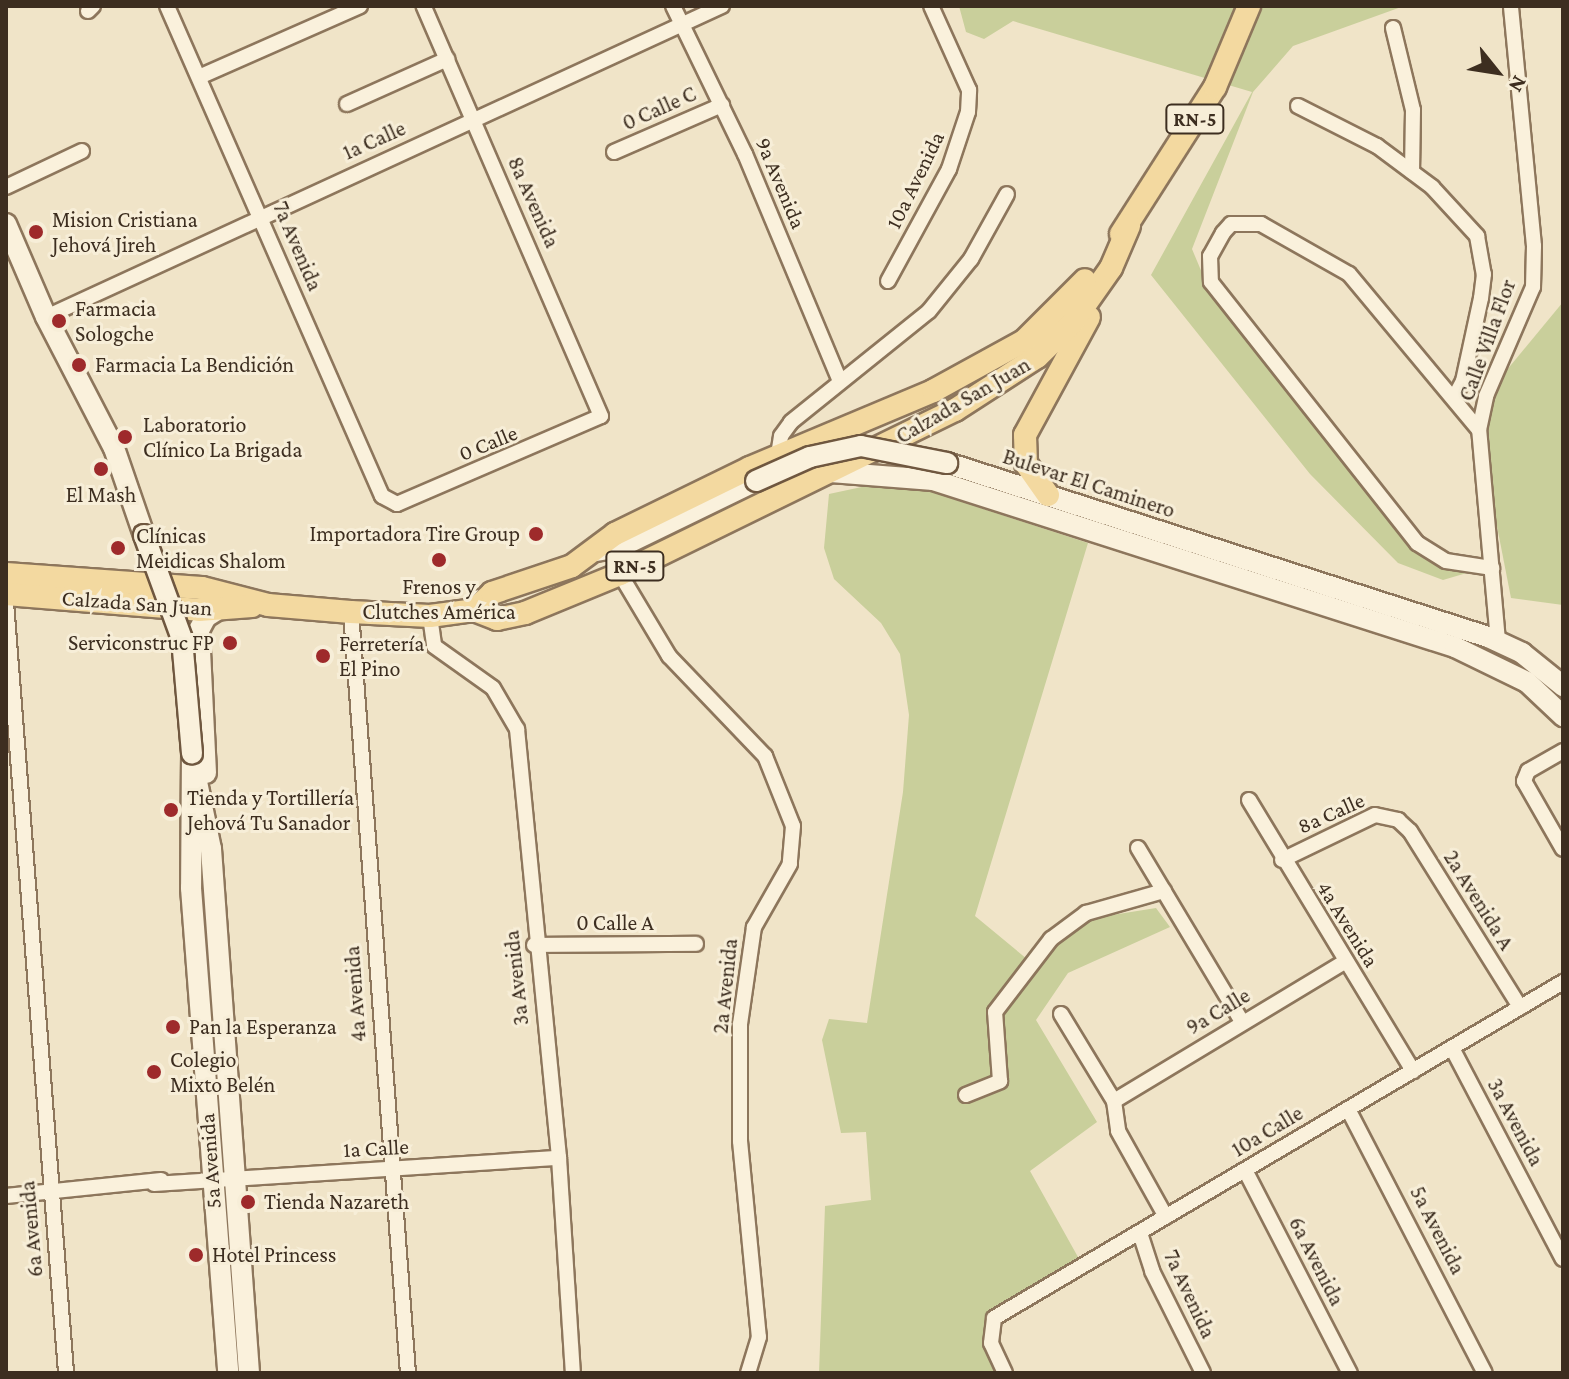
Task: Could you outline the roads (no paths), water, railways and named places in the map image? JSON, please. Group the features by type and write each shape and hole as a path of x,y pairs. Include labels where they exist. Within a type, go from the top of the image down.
{"main road":[{"name":"RN-5","path":"1129,226 1215,87 1249,6"},
{"name":"5a Avenida","path":"6,224 46,317 114,448 184,649 192,760 189,850"},
{"name":"Calzada San Juan","path":"474,610 492,593 539,580 595,551 615,534 784,453 933,391 1024,341 1072,299 1129,226"},
{"name":"Calzada San Juan","path":"6,594 156,607 219,609 268,605 430,616 474,610 497,619 525,613 620,574 955,410 1037,357 1073,322 1104,279 1129,226"},
{"path":"1048,495 1026,464 1025,435 1126,255 1129,226"},
{"name":"Bulevar El Caminero","path":"595,551 620,547 810,457 861,446 947,463 1498,641 1563,686"},
{"path":"784,453 796,487"},
{"name":"Bulevar El Caminero","path":"831,472 933,480 1455,647 1527,682 1563,716"},
{"name":"Calzada San Juan","path":"6,574 202,588 268,605"},
{"name":"5a Avenida","path":"156,607 171,627 182,675 204,1179 228,1373"},
{"name":"5a Avenida","path":"219,609 206,617 199,630 211,849 249,1373"},
{"path":"1493,664 1498,641"},
{"name":"5a Avenida","path":"192,760 211,849"}],"street":[{"name":"7a Avenida","path":"167,6 388,504"},
{"path":"199,77 360,6"},
{"name":"8a Avenida","path":"424,6 601,416"},
{"name":"9a Avenida","path":"673,6 722,105 840,381"},
{"name":"1a Calle","path":"46,317 261,215 722,6"},
{"name":"10a Avenida","path":"888,281 949,169 968,112 969,90 931,6"},
{"name":"Calle Villa Flor","path":"1498,641 1479,430 1486,396 1533,287 1534,246 1511,6"},
{"path":"1393,28 1413,110 1412,172"},
{"path":"347,104 447,59"},
{"name":"0 Calle C","path":"614,152 722,105"},
{"path":"1298,106 1377,146 1412,172 1466,221 1481,252 1481,298 1463,381 1454,398"},
{"path":"6,187 82,151"},
{"path":"784,453 786,428 929,311 971,259 1007,194"},
{"path":"1479,430 1375,299 1321,254 1261,224 1244,222 1231,224 1215,244 1208,269 1211,282 1417,543 1446,561 1492,568"},
{"name":"0 Calle","path":"388,504 411,499 593,424 601,416"},
{"name":"2a Avenida","path":"620,574 669,656 765,756 793,826 790,864 754,927 740,1024 740,1141 759,1337 748,1373"},
{"name":"6a Avenida","path":"6,603 66,1373"},
{"name":"4a Avenida","path":"351,612 390,1170 408,1373"},
{"name":"3a Avenida","path":"430,616 434,646 493,688 517,729 534,945 559,1158 573,1373"},
{"path":"1563,751 1528,771 1524,781 1563,849"},
{"name":"4a Avenida","path":"1249,800 1282,860 1413,1071"},
{"name":"8a Calle","path":"1282,860 1375,815 1398,820"},
{"name":"2a Avenida A","path":"1398,820 1520,1007"},
{"path":"1138,848 1242,1022"},
{"path":"966,1095 1000,1081 995,1012 1051,939 1086,913 1164,891"},
{"name":"0 Calle A","path":"534,945 696,944"},
{"name":"9a Calle","path":"1114,1101 1346,961"},
{"name":"10a Calle","path":"1005,1373 991,1343 994,1318 1563,982"},
{"path":"1061,1014 1114,1101 1118,1131 1166,1217"},
{"name":"3a Avenida","path":"1452,1048 1563,1259"},
{"name":"5a Avenida","path":"1348,1109 1485,1373"},
{"name":"1a Calle","path":"6,1196 154,1184 181,1176 204,1179 559,1158"},
{"name":"6a Avenida","path":"1245,1170 1350,1373"},
{"name":"7a Avenida","path":"1140,1233 1152,1271 1203,1373"}],"place":[{"name":"Mision Cristiana Jehová Jireh","path":"36,232"},
{"name":"Farmacia Sologche","path":"59,321"},
{"name":"Farmacia La Bendición","path":"79,365"},
{"name":"Laboratorio Clínico La Brigada","path":"125,437"},
{"name":"El Mash","path":"101,469"},
{"name":"Importadora Tire Group","path":"536,534"},
{"name":"Clínicas Meidicas Shalom","path":"118,548"},
{"name":"Frenos y Clutches América","path":"439,560"},
{"name":"Serviconstruc FP","path":"230,643"},
{"name":"Ferretería El Pino","path":"323,656"},
{"name":"Tienda y Tortillería Jehová Tu Sanador","path":"171,810"},
{"name":"Pan la Esperanza","path":"173,1027"},
{"name":"Colegio Mixto Belén","path":"154,1072"},
{"name":"Tienda Nazareth","path":"248,1202"},
{"name":"Hotel Princess","path":"196,1255"}]}
